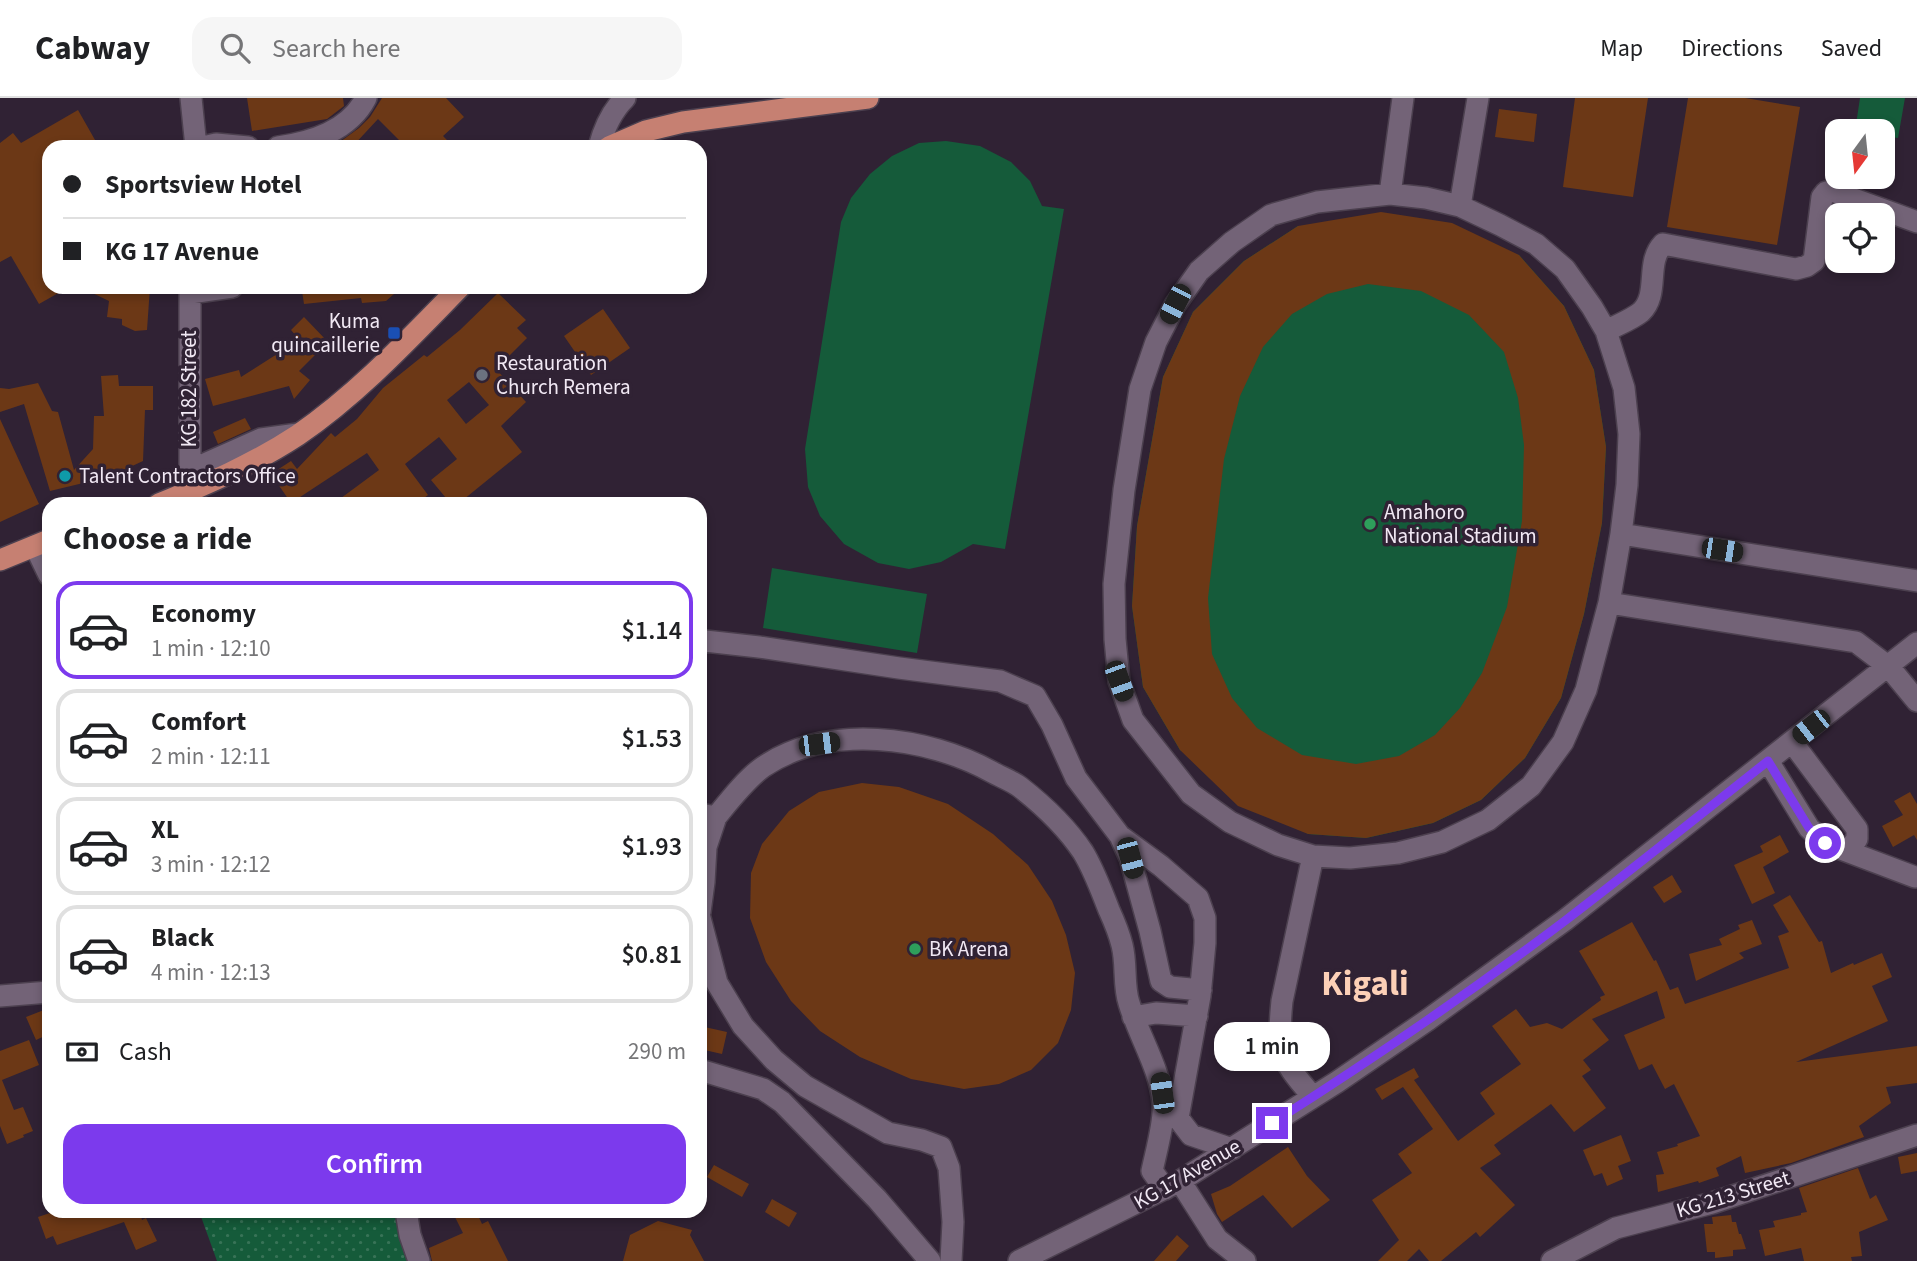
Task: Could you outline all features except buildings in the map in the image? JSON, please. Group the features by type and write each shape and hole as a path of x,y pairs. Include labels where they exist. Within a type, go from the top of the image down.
{"main road":[{"path":"625,140 646,131 683,122 868,98"},
{"path":"175,497 245,466 298,434 355,391 453,294"},
{"path":"0,560 42,543"}],"street":[{"path":"191,98 194,140"},
{"path":"310,140 339,128 350,120 366,98"},
{"path":"601,140 615,108 625,98"},
{"path":"1390,194 1403,98"},
{"path":"1460,206 1478,98"},
{"path":"1606,331 1639,314 1645,307 1650,297 1656,251 1663,244 1796,270 1807,267 1814,261 1822,197 1826,192 1832,191 1917,222"},
{"path":"1390,194 1426,198 1460,206 1536,244 1565,269 1606,331 1624,387 1629,433 1627,485 1609,603 1586,690 1563,742 1531,786 1489,820 1442,842 1398,853 1350,858 1313,856 1278,845 1230,822 1191,794 1133,720 1119,681 1114,584 1124,490 1140,388 1156,342 1175,304 1199,271 1232,242 1271,215 1317,202 1390,194"},
{"name":"KG 182 Street","path":"190,294 193,489"},
{"path":"1621,534 1917,581"},
{"path":"1609,603 1856,642 1889,667 1917,701"},
{"path":"707,641 1000,681 1035,696 1076,778 1121,836 1198,898 1205,918 1201,990 1178,1118 1191,1135 1232,1149"},
{"name":"KG 17 Avenue","path":"1019,1261 1173,1185 1429,1020 1565,920 1917,643"},
{"path":"708,816 733,797 762,768 792,752 819,744 867,738 941,750 975,762 1019,786 1052,816 1082,851 1094,872 1122,945 1128,999 1148,1055 1160,1079 1164,1107 1152,1171 1173,1185 1217,1238 1245,1261"},
{"path":"1792,742 1857,829 1857,839 1848,851"},
{"path":"1768,761 1809,828 1825,843 1915,877"},
{"path":"1121,836 1130,858 1161,981 1170,986 1201,990"},
{"path":"1313,856 1282,1001 1280,1024 1282,1048 1288,1066 1313,1097"},
{"path":"707,945 717,983 743,1026 774,1060 806,1086 888,1133 941,1147 950,1168 953,1222 951,1261"},
{"path":"0,996 42,993"},
{"path":"1133,1017 1156,1013 1197,1016"},
{"path":"707,1072 763,1089 782,1102 877,1199 930,1261"},
{"name":"KG 213 Street","path":"1552,1261 1616,1228 1712,1203 1917,1135"},
{"path":"407,1218 419,1261"}],"green space":[{"path":"1860,98 1905,98 1898,138 1895,138 1895,119 1857,119"},
{"path":"946,141 980,146 1011,162 1030,181 1042,206 1064,209 1005,549 973,544 941,562 909,569 878,563 844,544 820,516 808,487 805,449 841,222 851,198 870,174 892,156 919,143"},
{"name":"Amahoro National Stadium","path":"1298,226 1519,255 1564,306 1594,370 1606,447 1602,523 1584,614 1561,698 1525,758 1481,800 1433,823 1366,838 1308,834 1180,750 1143,687 1132,606 1137,526 1163,377 1193,312 1244,261"},
{"path":"772,568 927,594 917,653 763,628"},
{"path":"202,1218 397,1218 412,1261 217,1261"}],"place":[{"name":"Kuma quincaillerie","path":"394,333"},
{"name":"Restauration Church Remera","path":"482,375"},
{"name":"Talent Contractors Office","path":"65,476"},
{"name":"Amahoro National Stadium","path":"1370,524"},
{"name":"BK Arena","path":"915,949"}],"district":[{"name":"Kigali","path":"1365,983"}],"route":[{"path":"1272,1123 1429,1020 1565,920 1768,761 1809,828 1825,843"}]}
